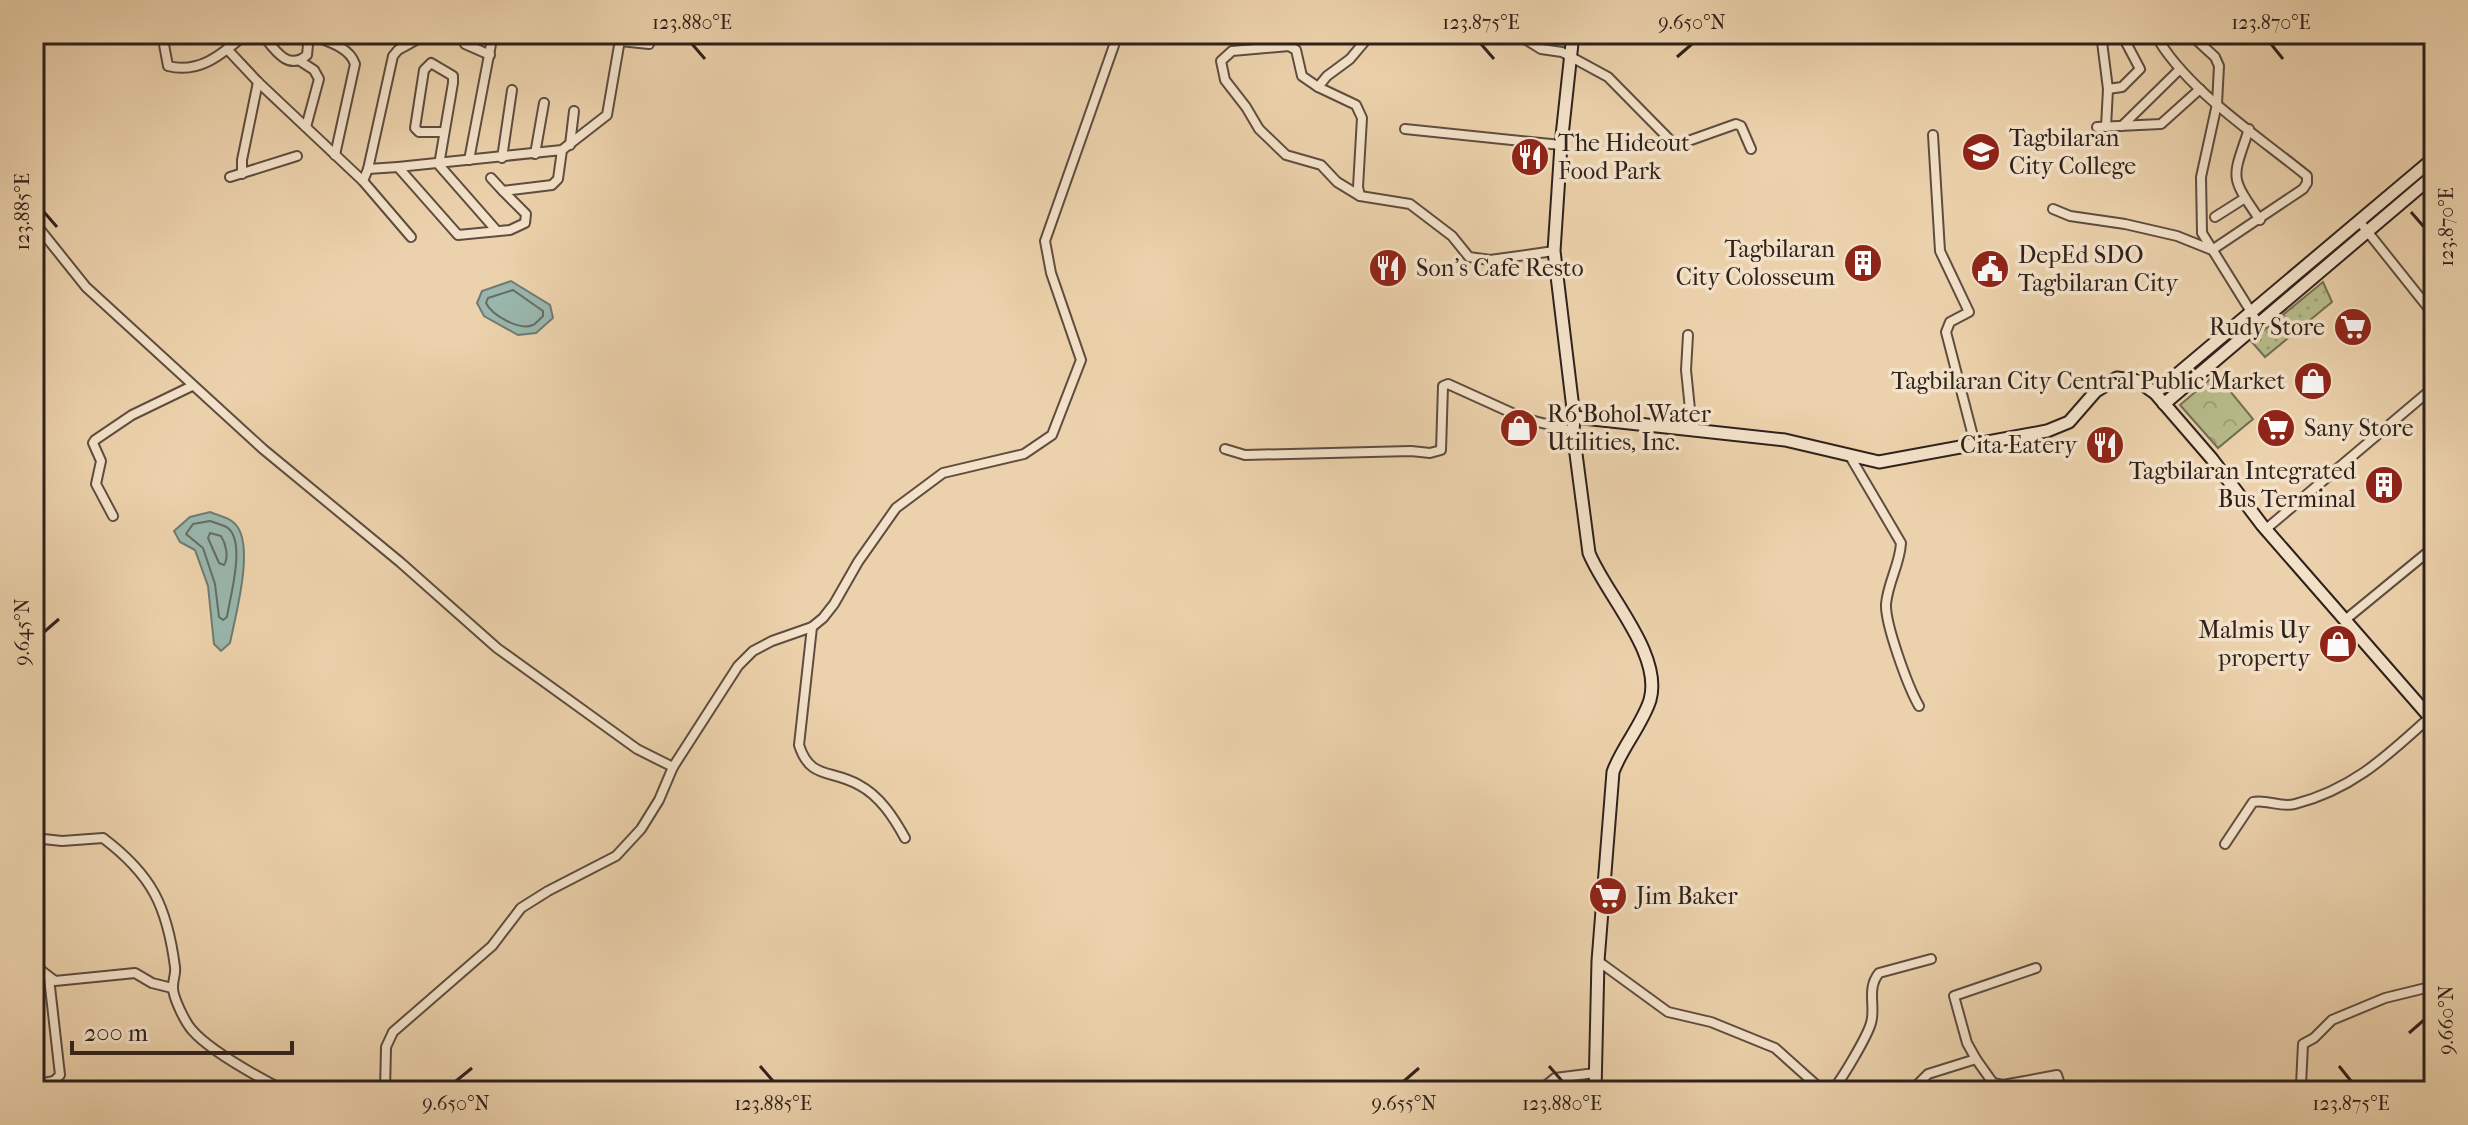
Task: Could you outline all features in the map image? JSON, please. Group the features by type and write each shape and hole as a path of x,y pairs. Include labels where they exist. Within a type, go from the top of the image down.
{"main road":[{"path":"1573,34 1554,251 1574,417 1573,431 1589,553 1595,570 1639,641 1650,667 1653,689 1649,704 1619,755 1613,772 1598,961 1595,1091"},
{"path":"2155,393 2434,158"},
{"path":"2164,404 2434,175"},
{"path":"2345,233 2353,244"},
{"path":"1574,417 1785,440 1851,458 1879,462 2047,431 2069,422 2102,386 2117,378 2138,381 2155,393 2266,529 2432,720"}],"street":[{"path":"189,34 162,35 168,66 196,68 246,34"},
{"path":"262,34 283,58 291,62 300,61 307,55 309,34 349,53 355,64 335,155"},
{"path":"363,181 393,56 427,34"},
{"path":"461,34 465,44 490,55"},
{"path":"469,160 493,34"},
{"path":"385,1091 386,1047 393,1032 492,946 521,908 616,856 647,819 673,767 738,666 762,646 812,627 834,604 858,562 896,508 943,473 1024,454 1052,435 1081,360 1051,273 1045,241 1118,34"},
{"path":"1318,87 1350,59 1371,34"},
{"path":"1517,34 1541,49 1571,56 1608,77 1674,144 1736,124 1741,126 1751,149"},
{"path":"2039,34 2122,35 2140,69 2122,87 2108,89"},
{"path":"2155,34 2165,52 2200,89 2308,179 2303,189 2212,250"},
{"path":"2190,34 2218,61 2220,80 2201,177 2202,233 2258,323"},
{"path":"2101,35 2108,89 2102,127 2161,124 2200,89"},
{"path":"368,169 439,165 535,154 566,147 607,115 620,38 649,44"},
{"path":"1360,196 1362,118 1356,105 1302,76 1296,50 1289,46 1232,51 1221,61 1225,80 1259,129 1286,155 1321,165 1337,182 1360,196 1410,204 1452,236 1469,257 1490,260 1554,251"},
{"path":"227,49 363,181 411,237"},
{"path":"300,61 314,70 319,79 306,127"},
{"path":"444,132 419,132 415,128 424,70 431,63 453,76 439,165 496,230"},
{"path":"2122,126 2180,69"},
{"path":"242,174 258,82"},
{"path":"502,158 512,90"},
{"path":"535,154 544,103"},
{"path":"503,191 552,185 558,179 574,111"},
{"path":"1405,129 1561,145"},
{"path":"2249,129 2235,171 2236,185 2260,220"},
{"path":"1933,135 1940,251 1969,312 1950,322 1946,332 1975,444"},
{"path":"230,177 297,156"},
{"path":"398,167 458,235 510,230 525,223 526,214 491,178"},
{"path":"2215,217 2245,198"},
{"path":"2053,209 2070,216 2177,236 2212,250"},
{"path":"2359,221 2434,315"},
{"path":"34,222 86,287 263,449 400,562 497,648 637,749 673,767"},
{"path":"1688,335 1686,370 1692,429"},
{"path":"1225,449 1245,455 1430,453 1441,450 1443,386 1448,384 1523,418 1573,431"},
{"path":"113,516 96,484 101,461 93,443 132,415 192,386"},
{"path":"2266,529 2434,387"},
{"path":"1851,458 1901,543 1886,605 1911,691 1919,706"},
{"path":"2345,620 2434,547"},
{"path":"812,627 799,745 803,758 811,769 846,779 872,794 905,838"},
{"path":"2225,844 2253,802 2292,805 2340,789 2358,779 2432,720"},
{"path":"34,838 62,841 103,838 129,858 150,882 168,927 176,972 172,988 190,1029 204,1042 281,1089"},
{"path":"1832,1091 1873,1019 1870,1002 1875,976 1931,959"},
{"path":"1598,961 1668,1012 1711,1022 1775,1048 1823,1091"},
{"path":"34,965 55,981 135,973 152,983 172,988"},
{"path":"2036,968 1954,996 1967,1043 1993,1083 2003,1085 2057,1075 2062,1091"},
{"path":"34,1085 54,1081 60,1075 49,978"},
{"path":"2297,1091 2301,1085 2303,1044 2332,1020 2385,998 2434,986"},
{"path":"1911,1091 1928,1074 1976,1059"},
{"path":"1539,1091 1555,1078 1595,1073"},
{"path":"267,1091 281,1089"}],"green space":[{"path":"2323,282 2332,302 2265,357 2251,341"},
{"path":"2216,374 2253,419 2218,448 2180,405"}],"water":[{"path":"511,281 550,305 553,318 536,333 518,335 484,316 477,303 482,291"},
{"path":"210,512 233,522 240,531 243,545 244,561 236,616 230,643 221,651 214,644 208,586 195,550 180,542 174,531 190,517"}],"place":[{"name":"Tagbilaran City College","path":"1981,152"},
{"name":"The Hideout Food Park","path":"1530,157"},
{"name":"Tagbilaran City Colosseum","path":"1863,263"},
{"name":"Son's Cafe Resto","path":"1388,268"},
{"name":"DepEd SDO Tagbilaran City","path":"1990,269"},
{"name":"Rudy Store","path":"2353,327"},
{"name":"Tagbilaran City Central Public Market","path":"2313,381"},
{"name":"R6 Bohol Water Utilities, Inc.","path":"1519,428"},
{"name":"Sany Store","path":"2276,428"},
{"name":"Cita Eatery","path":"2105,445"},
{"name":"Tagbilaran Integrated Bus Terminal","path":"2384,485"},
{"name":"Malmis Uy property","path":"2338,644"},
{"name":"Jim Baker","path":"1608,896"}]}
